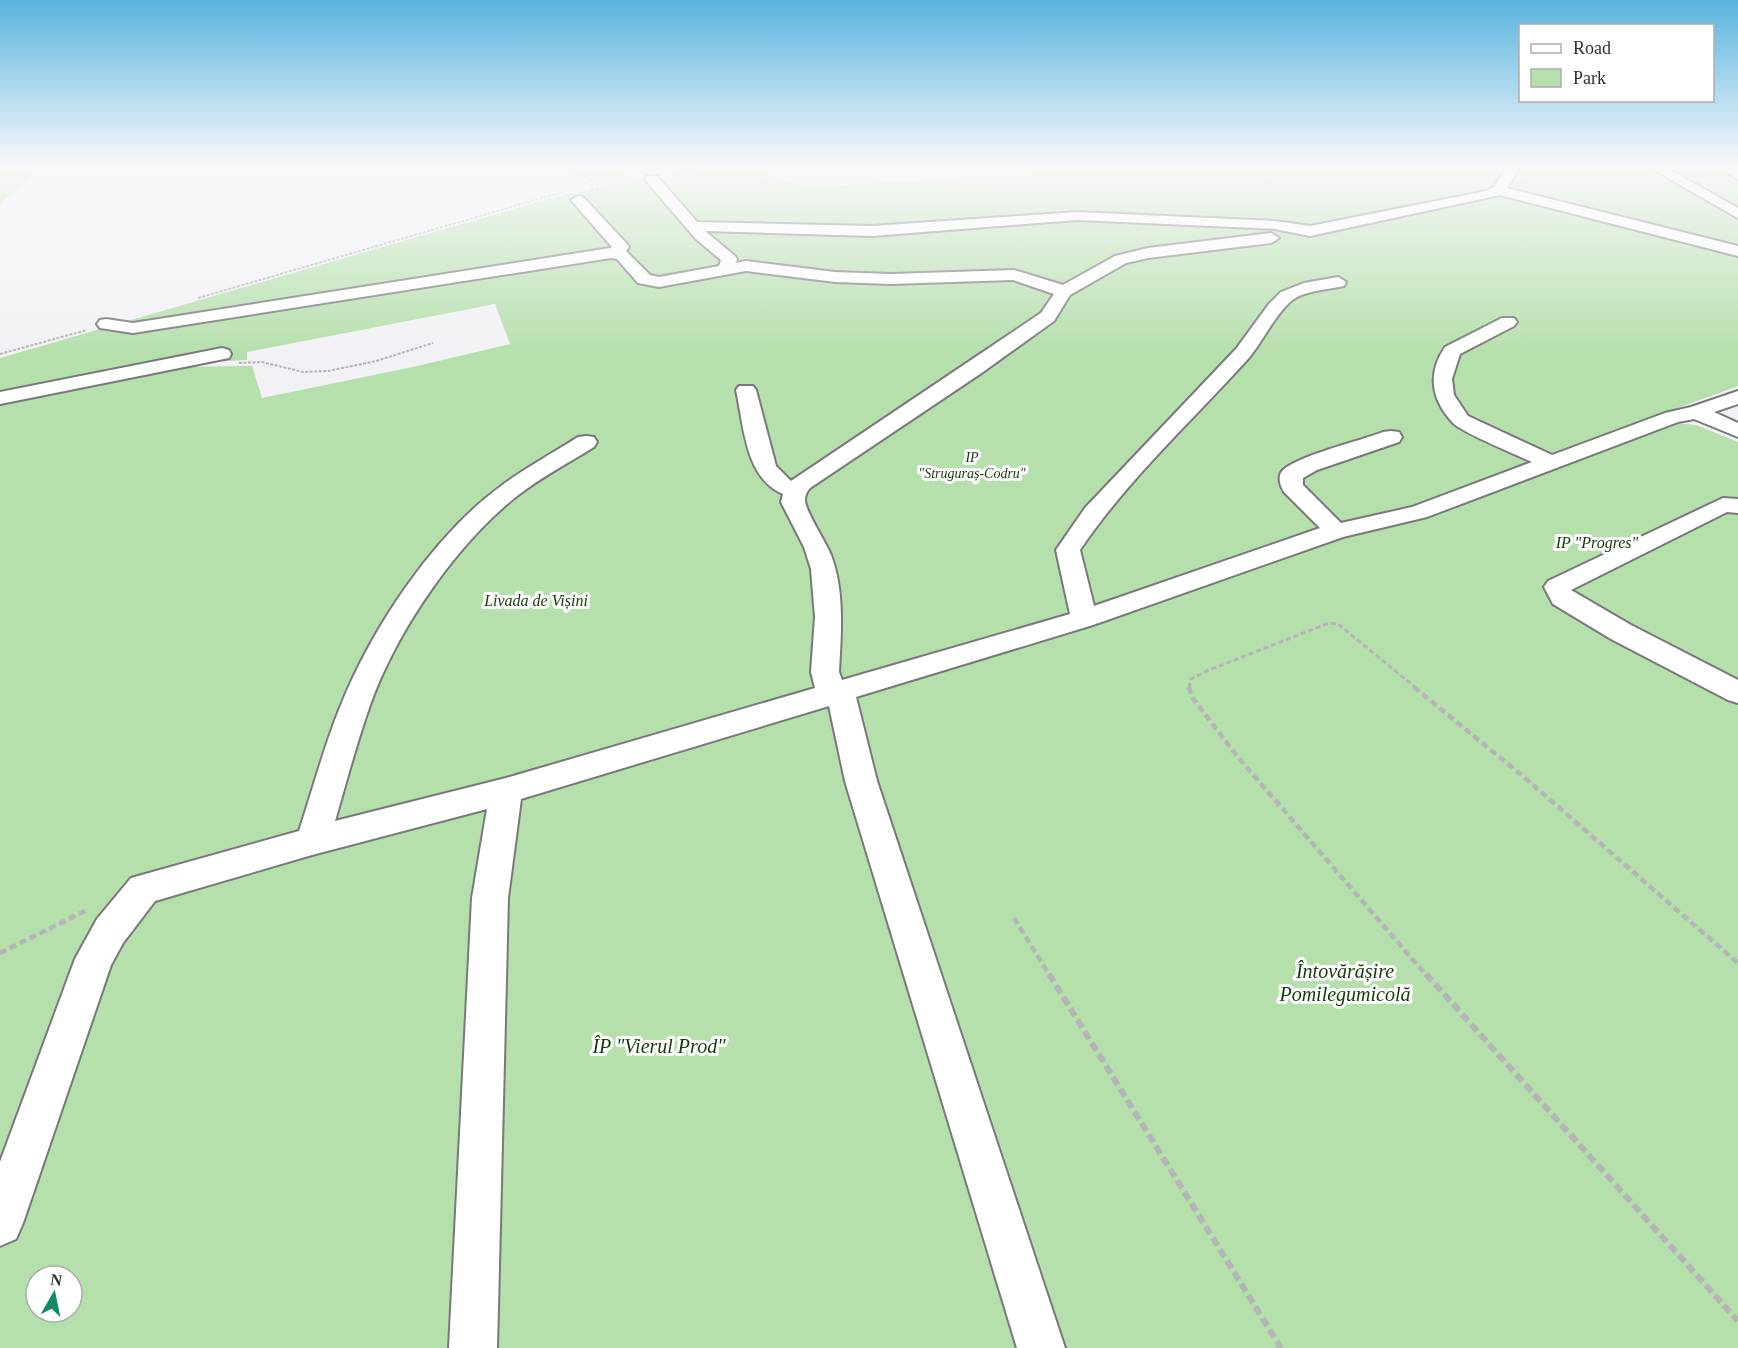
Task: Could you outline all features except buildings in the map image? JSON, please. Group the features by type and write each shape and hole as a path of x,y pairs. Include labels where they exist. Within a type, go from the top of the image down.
{"street":[{"path":"606,229 621,247 614,253"},
{"path":"695,229 729,259 726,268"},
{"path":"801,229 879,231 907,229"},
{"path":"1298,229 1310,231"},
{"path":"1041,1348 861,781 836,692 825,672 828,617 826,579 816,547 794,507 793,496 802,483 976,368 1048,317 1064,292 1113,263 1130,256 1320,229"},
{"path":"1651,229 1738,251"},
{"path":"106,324 133,328 614,253 622,255 644,279 654,282 676,280 726,268 751,266 835,278 891,279 1014,275 1053,286 1064,292"},
{"path":"1084,619 1068,550 1093,513 1243,353 1287,296 1310,287 1338,282"},
{"path":"1508,322 1452,351 1442,379 1444,395 1461,420 1550,462"},
{"path":"0,398 228,359"},
{"path":"746,390 765,468 774,479 795,491"},
{"path":"0,1223 93,959 110,931 143,889 312,841 506,791 1084,619 1336,531 1419,512 1672,417 1696,412 1738,397"},
{"path":"1696,412 1738,431"},
{"path":"1336,531 1292,487 1291,475 1309,465 1391,437"},
{"path":"312,841 335,765 375,659 413,598 445,554 509,491 586,442"},
{"path":"1738,506 1723,505 1557,587 1562,598 1621,632 1738,693"},
{"path":"473,1348 490,898 506,791"}],"path":[{"path":"198,298 437,229"},
{"path":"0,354 106,324"},
{"path":"228,359 262,362 289,370 328,371 376,361 420,349 433,343"},
{"path":"1738,963 1525,778 1338,624 1329,623 1191,679 1189,686 1191,696 1237,756 1431,980 1738,1321"},
{"path":"0,953 90,910"},
{"path":"1014,918 1281,1348"}],"green space":[{"path":"445,229 1738,229 1738,386 1656,416 1673,423 1696,425 1738,442 1738,1348 0,1348 0,401 173,367 252,366 262,398 413,367 510,344 495,304 247,352 247,360 188,363 0,394 0,358"}],"park label":[{"name":"IP \"Struguraș-Codru\"","path":"972,466"},
{"name":"IP \"Progres\"","path":"1597,542"},
{"name":"Livada de Vișini","path":"536,600"},
{"name":"Întovărășire Pomilegumicolă","path":"1345,982"},
{"name":"ÎP \"Vierul Prod\"","path":"659,1046"}]}
